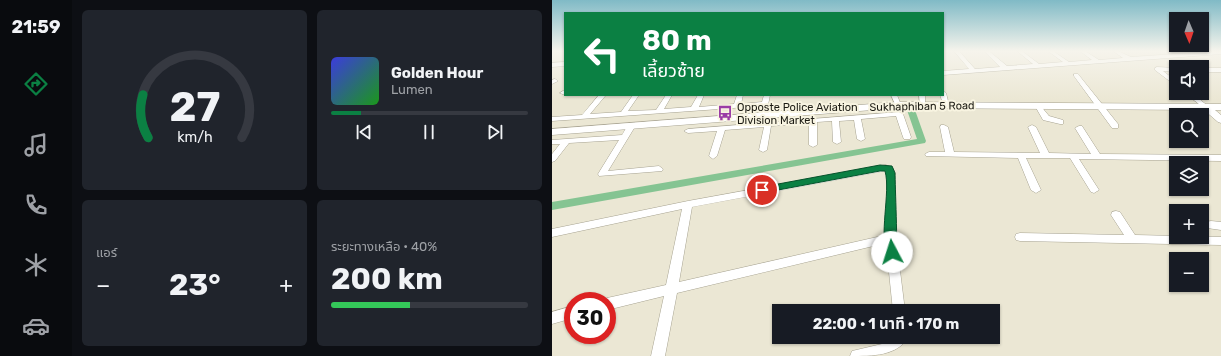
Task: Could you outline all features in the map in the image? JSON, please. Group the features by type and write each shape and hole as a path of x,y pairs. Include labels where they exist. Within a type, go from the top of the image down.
{"street":[{"path":"971,68 974,71"},
{"path":"944,73 1021,68"},
{"path":"1169,70 1157,70 1169,79"},
{"path":"1209,70 1221,70"},
{"path":"1076,75 1115,126"},
{"path":"584,117 602,96"},
{"path":"623,114 635,96"},
{"path":"659,111 668,96"},
{"path":"694,109 700,96"},
{"path":"737,106 740,96"},
{"path":"754,126 765,104 767,96"},
{"path":"894,96 898,105"},
{"path":"944,96 946,105"},
{"name":"Sukhaphiban 5 Road","path":"552,132 898,105 922,100 946,105 1221,107"},
{"path":"1197,100 1221,120"},
{"path":"552,119 765,104"},
{"path":"1038,106 1046,118 1060,122"},
{"path":"688,131 899,114 908,137"},
{"path":"857,117 861,139"},
{"path":"835,119 837,142"},
{"path":"813,121 813,144"},
{"path":"763,150 768,124"},
{"path":"632,125 602,174 659,169"},
{"path":"944,127 950,154"},
{"path":"1032,127 1046,156"},
{"path":"713,156 722,128"},
{"path":"1079,128 1097,156"},
{"path":"552,142 625,137"},
{"path":"552,159 567,141"},
{"path":"929,154 1221,158"},
{"path":"1021,155 1036,190"},
{"path":"1073,156 1094,190"},
{"path":"552,233 688,204 886,168 890,170 891,173 891,238 898,304"},
{"path":"658,356 688,204"},
{"path":"1116,215 1132,239"},
{"path":"1020,237 1221,241"},
{"path":"616,302 891,238"},
{"path":"552,318 564,315"},
{"path":"858,356 896,344"}],"waterway":[{"path":"552,206 922,141 911,110"}],"place":[{"name":"Opposte Police Aviation Division Market","path":"725,113"}],"route":[{"path":"762,190 880,168 889,168 891,173 892,252"}]}
